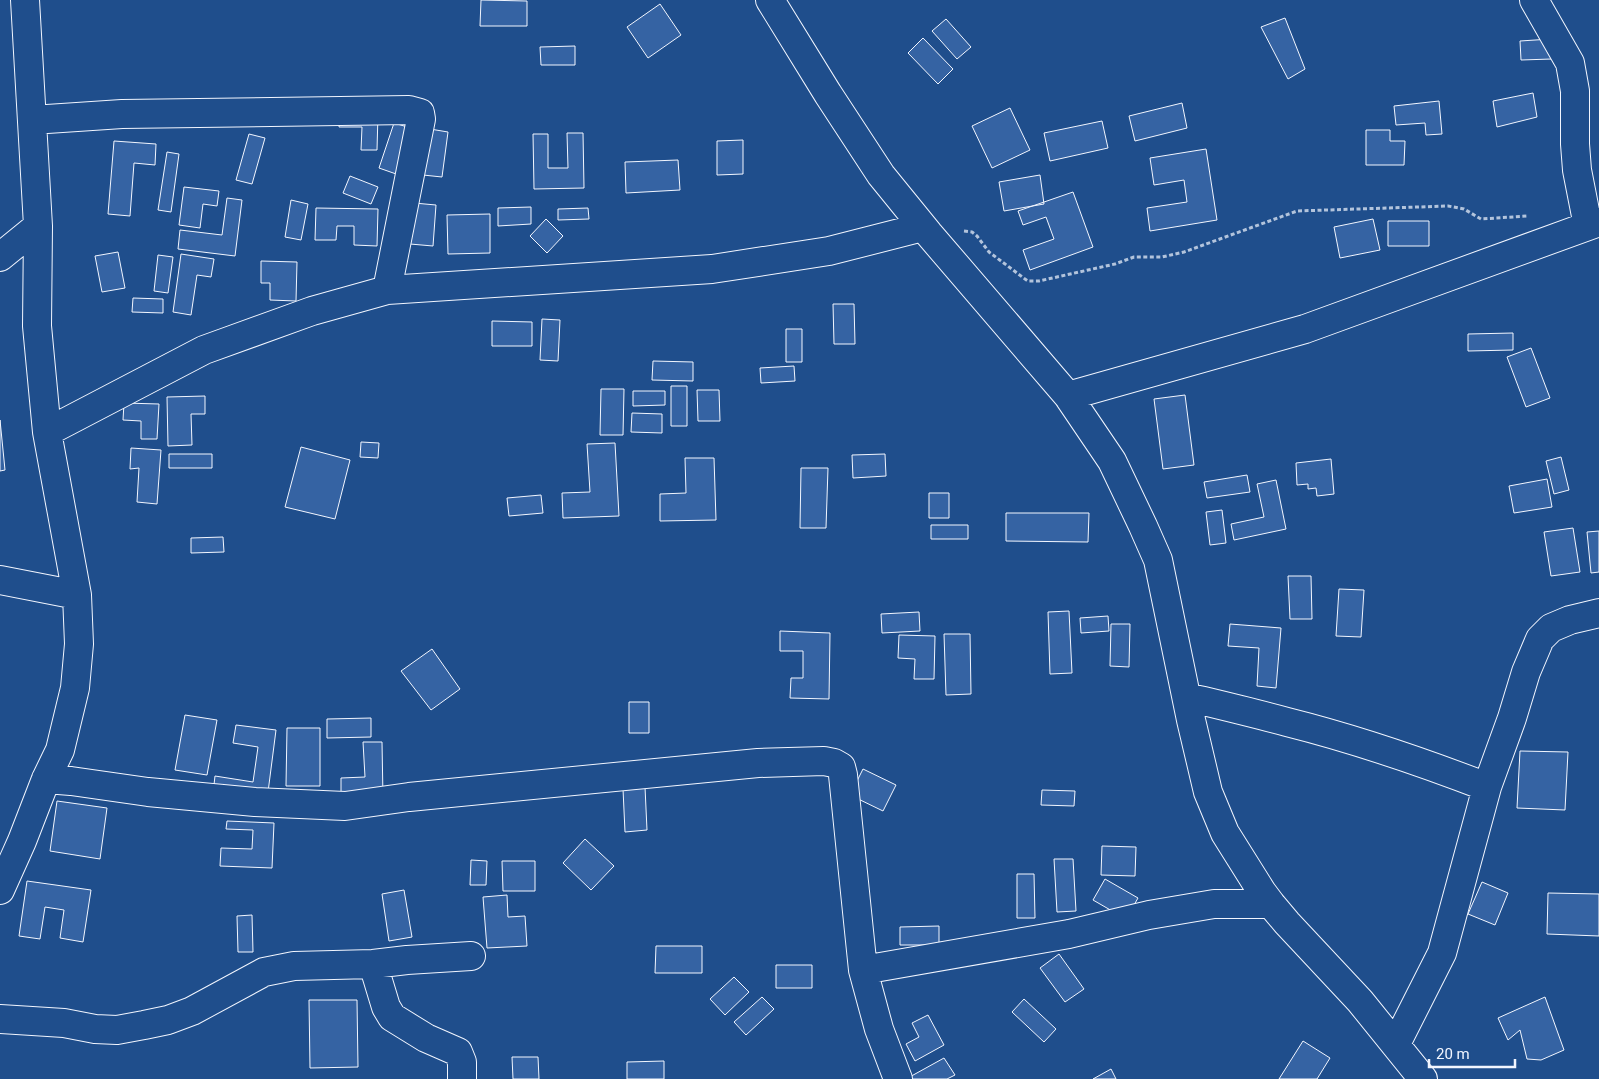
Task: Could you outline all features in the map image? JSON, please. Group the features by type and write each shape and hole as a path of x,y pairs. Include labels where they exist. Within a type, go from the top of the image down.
{"street":[{"path":"0,890 60,750 75,688 79,644 77,595 47,432 37,326 38,226 25,0"},
{"path":"770,0 881,175 926,231 1068,396 1112,461 1158,560 1208,792 1225,833 1262,892 1287,924 1360,1001 1423,1079"},
{"path":"1068,396 1305,329 1594,224 1577,170 1575,92 1570,63 1534,0"},
{"path":"32,120 122,114 415,111 420,114 421,119 387,290"},
{"path":"0,257 38,226"},
{"path":"47,432 204,350 312,311 387,290 712,269 829,250 926,231"},
{"path":"0,580 77,595"},
{"path":"1396,1044 1442,953 1487,787 1512,718 1526,672 1540,639 1550,628 1570,620 1599,613"},
{"path":"1186,697 1288,722 1433,767 1487,787"},
{"path":"46,779 148,792 245,801 345,806 408,797 758,762 805,761 834,763 841,767 843,775 863,970 879,1029 898,1079"},
{"path":"863,970 1069,934 1149,915 1214,904 1271,904"},
{"path":"0,1019 55,1022 95,1029 117,1030 168,1020 192,1011 264,972 294,966 374,964 472,956"},
{"path":"374,964 386,1007 392,1017 426,1038 458,1052 462,1062 462,1079"}],"path":[{"path":"926,231 972,232 989,252 1028,281 1039,281 1115,264 1134,257 1162,257 1184,252 1297,211 1448,206 1464,209 1481,218 1536,216"}],"building":[{"path":"481,0 527,1 527,26 480,26"},
{"path":"660,4 681,35 648,58 627,27"},
{"path":"1285,18 1305,69 1288,79 1261,27"},
{"path":"946,19 971,47 957,59 932,31"},
{"path":"923,38 953,69 938,84 908,53"},
{"path":"1551,39 1552,59 1521,60 1520,41"},
{"path":"575,46 575,65 541,65 540,47"},
{"path":"1533,93 1537,117 1497,127 1493,101"},
{"path":"1439,101 1442,134 1426,135 1425,123 1396,125 1394,106"},
{"path":"1182,103 1187,128 1135,141 1129,116"},
{"path":"1010,108 1030,150 992,168 972,126"},
{"path":"340,113 378,114 377,150 361,150 362,127 339,127"},
{"path":"1102,121 1108,148 1050,161 1044,133"},
{"path":"394,123 414,129 399,175 379,168"},
{"path":"430,129 448,132 442,177 423,175"},
{"path":"1366,130 1390,130 1390,141 1405,141 1404,165 1366,165"},
{"path":"567,133 583,133 584,188 534,189 533,134 548,134 548,168 568,168"},
{"path":"249,134 265,138 252,184 236,180"},
{"path":"743,140 743,174 717,175 717,141"},
{"path":"114,141 156,144 155,165 134,163 130,216 108,214"},
{"path":"1206,149 1217,220 1150,231 1147,208 1187,202 1184,180 1154,185 1150,158"},
{"path":"167,152 179,154 171,212 158,210"},
{"path":"678,160 680,190 626,193 625,162"},
{"path":"1040,175 1044,204 1004,211 999,182"},
{"path":"350,176 378,187 371,204 343,193"},
{"path":"184,187 219,191 217,206 203,204 200,228 179,225"},
{"path":"1073,192 1093,247 1030,270 1023,250 1054,239 1046,217 1023,225 1018,211"},
{"path":"227,198 242,200 235,256 178,249 180,230 222,235"},
{"path":"291,200 308,204 301,240 285,237"},
{"path":"414,203 436,205 433,246 410,244"},
{"path":"531,207 531,224 498,226 498,208"},
{"path":"316,208 378,209 377,246 354,245 354,226 337,226 336,240 315,240"},
{"path":"588,208 589,219 558,220 558,209"},
{"path":"490,214 490,253 448,254 447,215"},
{"path":"546,219 563,236 547,253 530,236"},
{"path":"1373,219 1380,250 1340,258 1334,227"},
{"path":"1388,221 1429,221 1429,246 1388,246"},
{"path":"118,252 125,288 102,292 95,256"},
{"path":"181,254 214,259 211,277 197,275 191,315 173,312"},
{"path":"158,255 173,257 168,293 154,291"},
{"path":"261,261 297,262 296,301 270,300 270,283 261,283"},
{"path":"133,298 163,299 163,313 132,312"},
{"path":"833,304 854,304 855,344 834,344"},
{"path":"542,319 560,320 558,361 540,360"},
{"path":"492,321 532,322 532,346 492,346"},
{"path":"786,329 802,329 802,362 786,362"},
{"path":"1513,333 1513,350 1468,351 1468,334"},
{"path":"1531,348 1550,398 1526,407 1507,357"},
{"path":"653,361 693,362 693,381 652,380"},
{"path":"794,366 795,381 761,383 760,368"},
{"path":"671,386 687,386 687,426 671,426"},
{"path":"601,389 624,389 623,435 600,435"},
{"path":"697,390 719,390 720,421 698,421"},
{"path":"633,391 665,391 665,405 633,406"},
{"path":"1185,395 1194,465 1163,469 1154,399"},
{"path":"205,396 205,414 191,414 192,445 168,446 167,397"},
{"path":"124,403 159,404 157,439 141,439 141,421 123,420"},
{"path":"632,413 662,414 662,433 631,432"},
{"path":"0,420 5,470 0,471"},
{"path":"361,442 379,443 378,458 360,457"},
{"path":"615,443 619,516 563,518 562,493 590,492 587,444"},
{"path":"301,447 350,460 335,519 285,507"},
{"path":"131,448 161,450 157,504 137,502 139,468 130,469"},
{"path":"169,454 212,454 212,468 169,468"},
{"path":"885,454 886,476 853,478 852,455"},
{"path":"1561,457 1569,490 1554,494 1546,461"},
{"path":"685,458 714,458 716,520 660,521 660,494 686,493"},
{"path":"1331,459 1334,494 1317,496 1316,488 1308,489 1308,484 1297,485 1296,463"},
{"path":"801,468 828,468 826,528 800,528"},
{"path":"1247,475 1250,492 1207,498 1204,482"},
{"path":"1547,479 1552,507 1514,513 1509,486"},
{"path":"1276,480 1286,529 1234,540 1231,524 1264,517 1257,484"},
{"path":"929,493 949,493 949,518 929,518"},
{"path":"541,495 543,513 509,516 507,498"},
{"path":"1222,510 1226,543 1210,545 1206,512"},
{"path":"1006,513 1089,513 1088,542 1006,541"},
{"path":"931,525 968,525 968,539 931,539"},
{"path":"1573,528 1580,572 1551,576 1544,532"},
{"path":"1599,531 1599,572 1591,573 1587,532"},
{"path":"223,537 224,552 191,553 191,538"},
{"path":"1288,576 1311,576 1312,619 1290,619"},
{"path":"1339,589 1364,590 1361,637 1336,636"},
{"path":"1069,611 1072,673 1050,674 1048,612"},
{"path":"919,612 920,631 882,633 881,614"},
{"path":"1108,616 1109,631 1081,633 1080,618"},
{"path":"1111,624 1130,624 1129,667 1110,666"},
{"path":"1230,624 1281,628 1276,688 1257,686 1259,648 1228,646"},
{"path":"780,631 830,633 829,699 790,698 791,678 803,678 803,651 780,651"},
{"path":"944,634 970,634 971,694 946,695"},
{"path":"899,635 935,636 934,679 914,679 915,659 898,658"},
{"path":"432,649 460,689 431,710 401,671"},
{"path":"629,702 649,702 649,733 629,733"},
{"path":"185,715 217,720 207,775 175,770"},
{"path":"371,718 371,737 327,738 327,719"},
{"path":"236,725 276,730 267,800 213,793 215,776 253,782 258,747 233,743"},
{"path":"287,728 320,728 320,786 286,786"},
{"path":"363,742 382,742 383,798 341,799 341,778 365,777"},
{"path":"1520,751 1568,752 1565,810 1517,808"},
{"path":"863,769 896,785 883,811 850,795"},
{"path":"645,787 647,830 625,832 623,789"},
{"path":"1042,790 1075,791 1074,806 1041,805"},
{"path":"57,801 107,808 100,859 50,851"},
{"path":"227,821 274,823 272,868 220,866 221,848 252,849 253,830 226,829"},
{"path":"585,839 614,866 591,890 563,863"},
{"path":"1102,846 1136,847 1135,876 1101,875"},
{"path":"1054,859 1073,859 1076,911 1057,912"},
{"path":"471,860 487,861 486,885 470,885"},
{"path":"502,861 535,861 535,891 503,891"},
{"path":"1017,874 1034,874 1035,918 1017,918"},
{"path":"1105,879 1138,898 1126,919 1093,900"},
{"path":"27,881 91,890 83,942 60,938 64,910 45,907 40,939 19,936"},
{"path":"1482,882 1508,893 1495,925 1468,914"},
{"path":"404,890 412,937 389,941 382,894"},
{"path":"1548,893 1599,894 1599,936 1547,934"},
{"path":"507,895 508,917 525,916 527,946 487,948 483,897"},
{"path":"252,915 253,952 238,952 237,916"},
{"path":"939,926 939,945 900,945 900,927"},
{"path":"656,946 702,946 702,973 655,973"},
{"path":"1059,954 1084,989 1065,1002 1040,968"},
{"path":"776,965 812,965 812,988 776,988"},
{"path":"734,977 749,992 725,1015 710,999"},
{"path":"762,997 774,1009 746,1035 734,1022"},
{"path":"1545,997 1564,1050 1541,1060 1527,1059 1520,1030 1508,1040 1498,1018"},
{"path":"1024,999 1056,1029 1044,1042 1012,1012"},
{"path":"309,1000 357,1000 358,1067 310,1068"},
{"path":"928,1015 944,1045 915,1061 906,1044 919,1037 912,1023"},
{"path":"1303,1041 1330,1058 1317,1079 1279,1079"},
{"path":"512,1057 538,1057 539,1079 513,1079"},
{"path":"944,1058 955,1075 947,1079 906,1079"},
{"path":"664,1061 664,1079 627,1079 627,1062"},
{"path":"1111,1069 1116,1079 1093,1079"}]}
